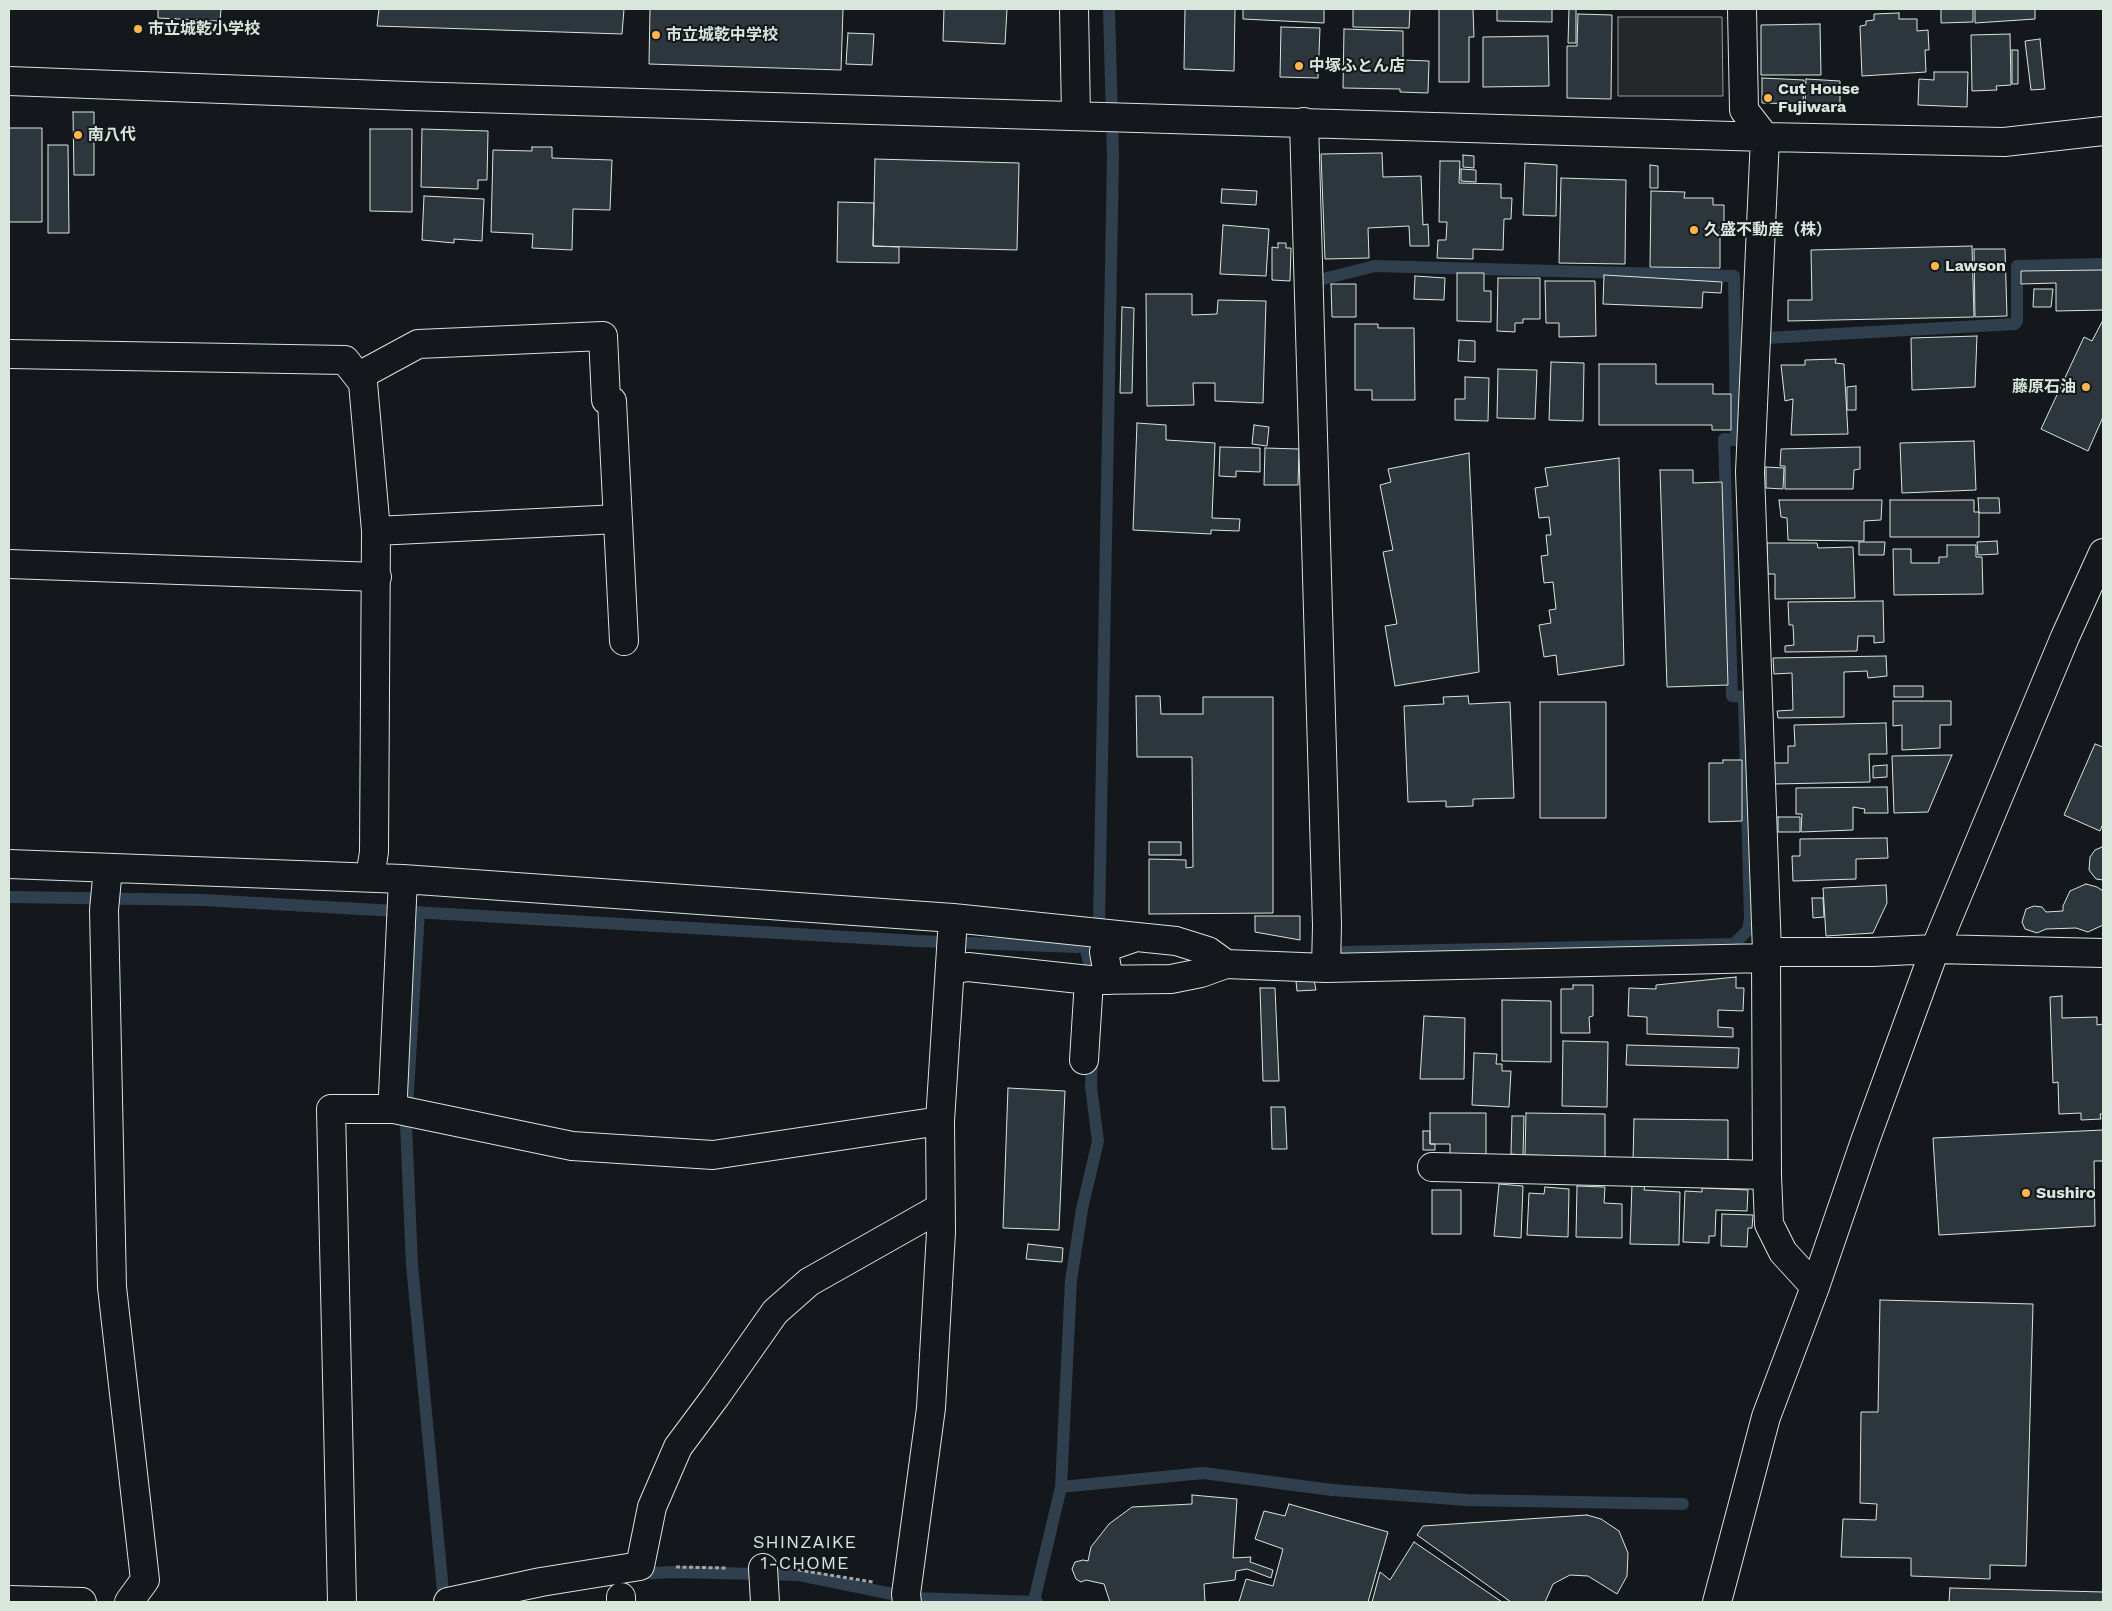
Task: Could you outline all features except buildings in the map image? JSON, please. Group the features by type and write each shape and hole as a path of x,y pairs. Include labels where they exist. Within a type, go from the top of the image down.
{"street":[{"path":"1074,9 1087,116"},
{"path":"1742,9 1744,110 1765,137 1750,472 1767,949 1766,1175 1770,1224 1783,1252 1815,1287"},
{"path":"9,81 409,96 1765,137 2004,142 2103,131"},
{"path":"1304,122 1328,925 1326,968"},
{"path":"359,376 418,344 603,336 606,400 612,401 624,641"},
{"path":"9,354 345,360 359,376 363,383 376,531 374,852 370,877"},
{"path":"376,531 618,519"},
{"path":"1717,1602 1766,1417 1815,1287 1865,1140 1935,949 2065,637 2103,553"},
{"path":"9,564 377,577"},
{"path":"9,864 107,873 370,877 403,888 1071,930 1176,941 1208,950 1226,964"},
{"path":"107,873 104,910 112,1287 145,1580 129,1602"},
{"path":"394,1109 393,1095 403,888"},
{"path":"907,1599 931,1408 941,1232 940,1121 952,923"},
{"path":"1084,1060 1104,952 1127,936"},
{"path":"950,963 968,968 1099,980 1171,979 1201,973 1226,964 1326,968 1767,949 1872,952 1935,949 2103,953"},
{"path":"342,1602 331,1109 394,1109 572,1146 713,1155 940,1121"},
{"path":"1432,1167 1766,1175"},
{"path":"467,1601 541,1582 640,1566 652,1507 678,1447 693,1430 775,1312 809,1282 940,1208"},
{"path":"763,1568 765,1602"},
{"path":"9,1600 82,1602"}],"shaded area":[{"path":"1618,17 1722,17 1723,96 1618,96"}],"waterway":[{"path":"9,897 204,900 917,941 1077,947 1099,924 1113,156 1109,9"},
{"path":"1766,326 1766,338 2015,324 2017,321 2017,266 2103,264"},
{"path":"1323,279 1375,266 1734,276 1736,440 1724,439 1732,696 1744,697 1750,919 1748,930 1734,944 1345,952"},
{"path":"419,912 406,1124 412,1265 444,1602"},
{"path":"1083,940 1094,981"},
{"path":"1034,1601 1061,1487 1071,1281 1082,1209 1098,1141 1091,1087 1092,1055"},
{"path":"1061,1487 1203,1473 1332,1490 1467,1500 1683,1504"},
{"path":"635,1574 673,1572 799,1575 912,1598 1037,1602"}],"place":[{"name":"市立城乾小学校","path":"138,29"},
{"name":"市立城乾中学校","path":"656,35"},
{"name":"中塚ふとん店","path":"1299,66"},
{"name":"Cut House Fujiwara","path":"1768,98"},
{"name":"南八代","path":"78,135"},
{"name":"久盛不動産（株）","path":"1694,230"},
{"name":"Lawson","path":"1935,266"},
{"name":"藤原石油","path":"2086,387"},
{"name":"Sushiro","path":"2026,1193"}],"district":[{"name":"SHINZAIKE 1-CHOME","path":"805,1554"}]}
